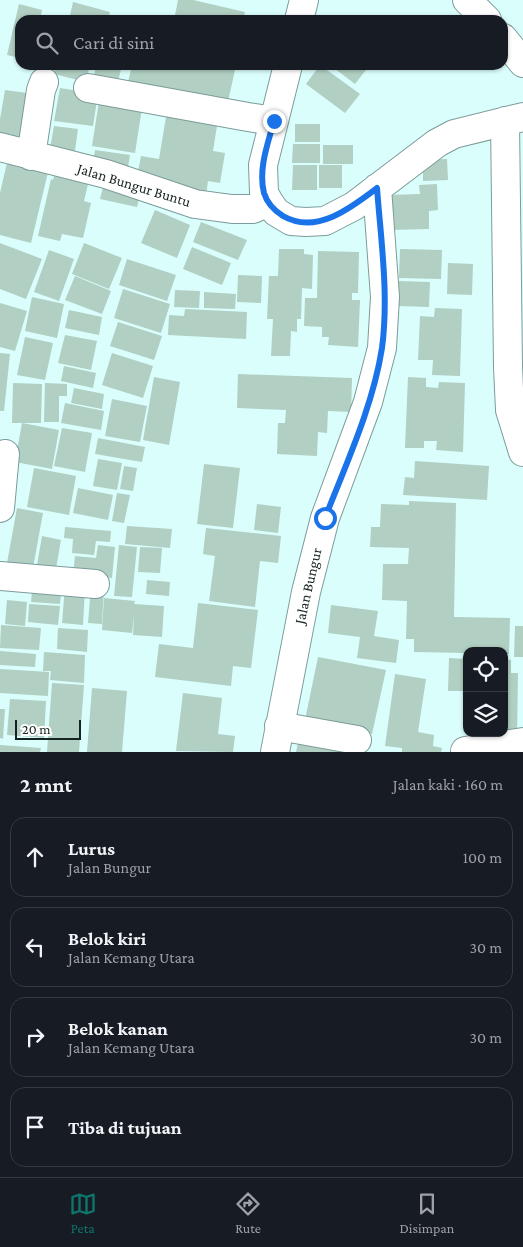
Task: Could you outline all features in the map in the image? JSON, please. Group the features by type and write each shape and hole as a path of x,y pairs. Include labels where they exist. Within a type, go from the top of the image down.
{"street":[{"path":"300,15 304,0"},
{"path":"467,0 483,15"},
{"path":"508,44 523,63"},
{"path":"287,70 263,165 264,193 268,202 276,212 292,221 325,221 354,206 437,143 454,134 514,119 515,366 510,410 523,452"},
{"path":"9,154 44,82"},
{"path":"88,88 274,121"},
{"name":"Jalan Bungur Buntu","path":"9,154 106,174 195,204 232,209 253,209 268,202"},
{"name":"Jalan Bungur","path":"277,739 306,592 325,518 368,402 382,348 385,297 377,188"},
{"path":"0,508 5,454"},
{"path":"0,576 95,584"},
{"path":"277,739 357,740"},
{"path":"465,751 523,742"}],"building":[{"path":"178,0 193,0 245,12 244,15 175,15"},
{"path":"73,2 110,12 109,15 70,15"},
{"path":"19,4 42,10 41,15 16,15"},
{"path":"15,21 15,57 7,55"},
{"path":"55,70 89,70 86,82 54,74"},
{"path":"95,70 121,70 117,86 93,81"},
{"path":"131,70 235,70 227,106 128,82"},
{"path":"316,70 327,70 360,94 345,113 306,84"},
{"path":"337,70 366,70 355,84"},
{"path":"60,88 98,94 93,126 54,121"},
{"path":"5,90 34,94 25,148 0,144 0,119"},
{"path":"100,95 143,102 135,153 92,146"},
{"path":"168,105 219,113 213,151 225,153 220,183 208,181 206,195 136,182 141,156 159,159"},
{"path":"295,124 320,124 320,142 295,142"},
{"path":"54,126 78,129 74,158 49,154"},
{"path":"293,144 320,144 320,163 292,163"},
{"path":"323,145 353,145 353,164 323,164"},
{"path":"95,150 130,155 127,173 92,168"},
{"path":"9,154 50,164 31,243 0,235 0,193"},
{"path":"447,159 448,180 423,181 423,160"},
{"path":"293,165 317,165 317,190 292,190"},
{"path":"319,165 342,165 342,188 319,188"},
{"path":"54,176 88,184 84,201 91,203 83,238 62,234 60,241 38,236 51,179 53,180"},
{"path":"105,179 142,187 137,207 100,199"},
{"path":"437,184 438,210 429,211 429,229 389,230 388,195 420,194 419,185"},
{"path":"155,210 190,225 177,258 141,243"},
{"path":"201,222 247,240 238,260 193,242"},
{"path":"0,243 42,259 26,299 0,289"},
{"path":"84,243 122,258 109,289 72,274"},
{"path":"192,247 231,263 222,285 183,269"},
{"path":"279,249 304,249 304,254 313,255 312,289 302,288 301,319 297,319 297,332 291,331 290,356 271,356 273,319 267,319 269,276 278,276"},
{"path":"400,249 442,250 441,279 399,278"},
{"path":"49,250 74,259 59,301 34,292"},
{"path":"318,251 359,252 358,293 352,293 352,300 360,300 358,347 328,345 329,337 322,337 322,327 304,326 305,298 317,298"},
{"path":"127,259 176,275 167,301 119,285"},
{"path":"448,263 473,264 472,295 447,294"},
{"path":"238,275 262,276 261,303 237,302"},
{"path":"75,276 111,291 102,314 65,300"},
{"path":"399,281 430,282 429,307 398,306"},
{"path":"123,289 170,304 161,333 114,318"},
{"path":"175,290 200,291 199,308 174,307"},
{"path":"204,292 236,294 235,309 204,308"},
{"path":"32,297 64,304 57,338 25,331"},
{"path":"0,303 27,311 15,351 0,347"},
{"path":"435,308 462,309 460,376 432,375 433,360 418,360 420,316 434,317"},
{"path":"185,309 247,312 246,339 168,335 169,315 184,316"},
{"path":"69,310 102,317 99,335 65,328"},
{"path":"118,322 162,336 154,360 110,346"},
{"path":"65,335 97,341 91,370 58,363"},
{"path":"25,337 53,343 45,380 17,375"},
{"path":"0,353 10,354 4,411 0,411"},
{"path":"112,353 153,366 143,398 102,385"},
{"path":"64,366 96,373 93,388 61,381"},
{"path":"238,374 352,378 351,412 328,411 327,433 318,432 317,456 277,454 278,423 285,423 286,410 237,408"},
{"path":"154,377 180,382 169,445 143,440"},
{"path":"408,377 426,378 426,387 438,388 439,382 465,383 463,452 436,450 437,441 424,441 424,448 405,448"},
{"path":"13,383 42,384 41,423 12,423"},
{"path":"45,383 67,384 67,396 59,396 59,422 44,422"},
{"path":"74,388 104,394 102,409 71,403"},
{"path":"112,399 147,406 140,442 105,436"},
{"path":"65,403 104,411 101,430 61,423"},
{"path":"22,423 59,430 52,469 15,462"},
{"path":"62,428 92,433 85,472 54,466"},
{"path":"98,438 145,447 142,462 95,454"},
{"path":"98,459 122,463 117,490 93,486"},
{"path":"415,461 489,466 487,500 403,495 405,477 414,478"},
{"path":"204,464 240,468 233,528 197,524"},
{"path":"124,466 137,468 133,491 120,489"},
{"path":"34,468 76,476 69,515 27,507"},
{"path":"78,488 113,495 108,520 73,513"},
{"path":"117,493 130,495 124,523 112,521"},
{"path":"409,501 456,503 454,617 510,618 509,654 508,647 463,647 463,653 414,652 414,639 406,639 407,601 382,600 383,564 408,564 409,548 370,547 371,527 380,527 381,504 409,505"},
{"path":"257,504 281,507 278,533 254,530"},
{"path":"17,508 43,513 33,568 7,563"},
{"path":"127,526 172,529 170,548 125,544"},
{"path":"65,527 111,531 110,542 96,541 94,555 72,553 73,539 64,538"},
{"path":"206,528 281,536 278,563 260,561 255,607 209,601 215,556 203,554"},
{"path":"42,536 61,540 55,574 36,571"},
{"path":"98,545 115,547 112,578 73,575 75,556 96,558"},
{"path":"119,545 137,547 132,597 114,596"},
{"path":"140,547 162,548 160,573 138,572"},
{"path":"147,580 170,582 169,596 146,594"},
{"path":"33,581 62,583 60,604 31,602"},
{"path":"65,586 85,588 83,625 62,623"},
{"path":"91,587 104,588 102,624 88,623"},
{"path":"104,598 135,601 134,604 164,606 162,637 133,635 134,615 132,633 102,630"},
{"path":"7,600 27,602 25,626 5,624"},
{"path":"198,603 258,610 251,668 233,666 231,686 155,677 159,644 193,648"},
{"path":"29,604 60,606 58,625 28,622"},
{"path":"331,605 378,611 374,636 399,640 396,663 357,658 360,637 328,633"},
{"path":"1,625 41,628 39,650 0,648"},
{"path":"515,626 523,626 523,657 514,657"},
{"path":"58,628 88,630 87,652 57,649"},
{"path":"0,651 36,654 35,667 0,665"},
{"path":"44,652 85,655 84,683 50,680 51,671 43,671"},
{"path":"318,657 386,670 372,734 305,720"},
{"path":"449,658 463,659 463,691 448,691"},
{"path":"508,660 511,660 511,673 518,673 517,738 474,738 508,737"},
{"path":"0,669 49,672 48,696 0,693"},
{"path":"395,674 426,679 418,732 434,735 433,746 442,748 441,752 402,752 402,748 385,746"},
{"path":"52,683 84,685 79,752 47,752"},
{"path":"92,688 127,691 122,752 87,752"},
{"path":"183,693 222,698 218,734 235,736 233,752 176,751"},
{"path":"10,699 46,701 44,738 7,735"},
{"path":"0,709 5,709 3,739 0,738"},
{"path":"298,743 348,752 296,752"},
{"path":"0,745 41,748 40,752 0,752"}],"route":[{"path":"274,121 263,165 264,193 276,212 292,221 325,221 354,206 377,188 385,297 382,348 368,402 325,518"}]}
